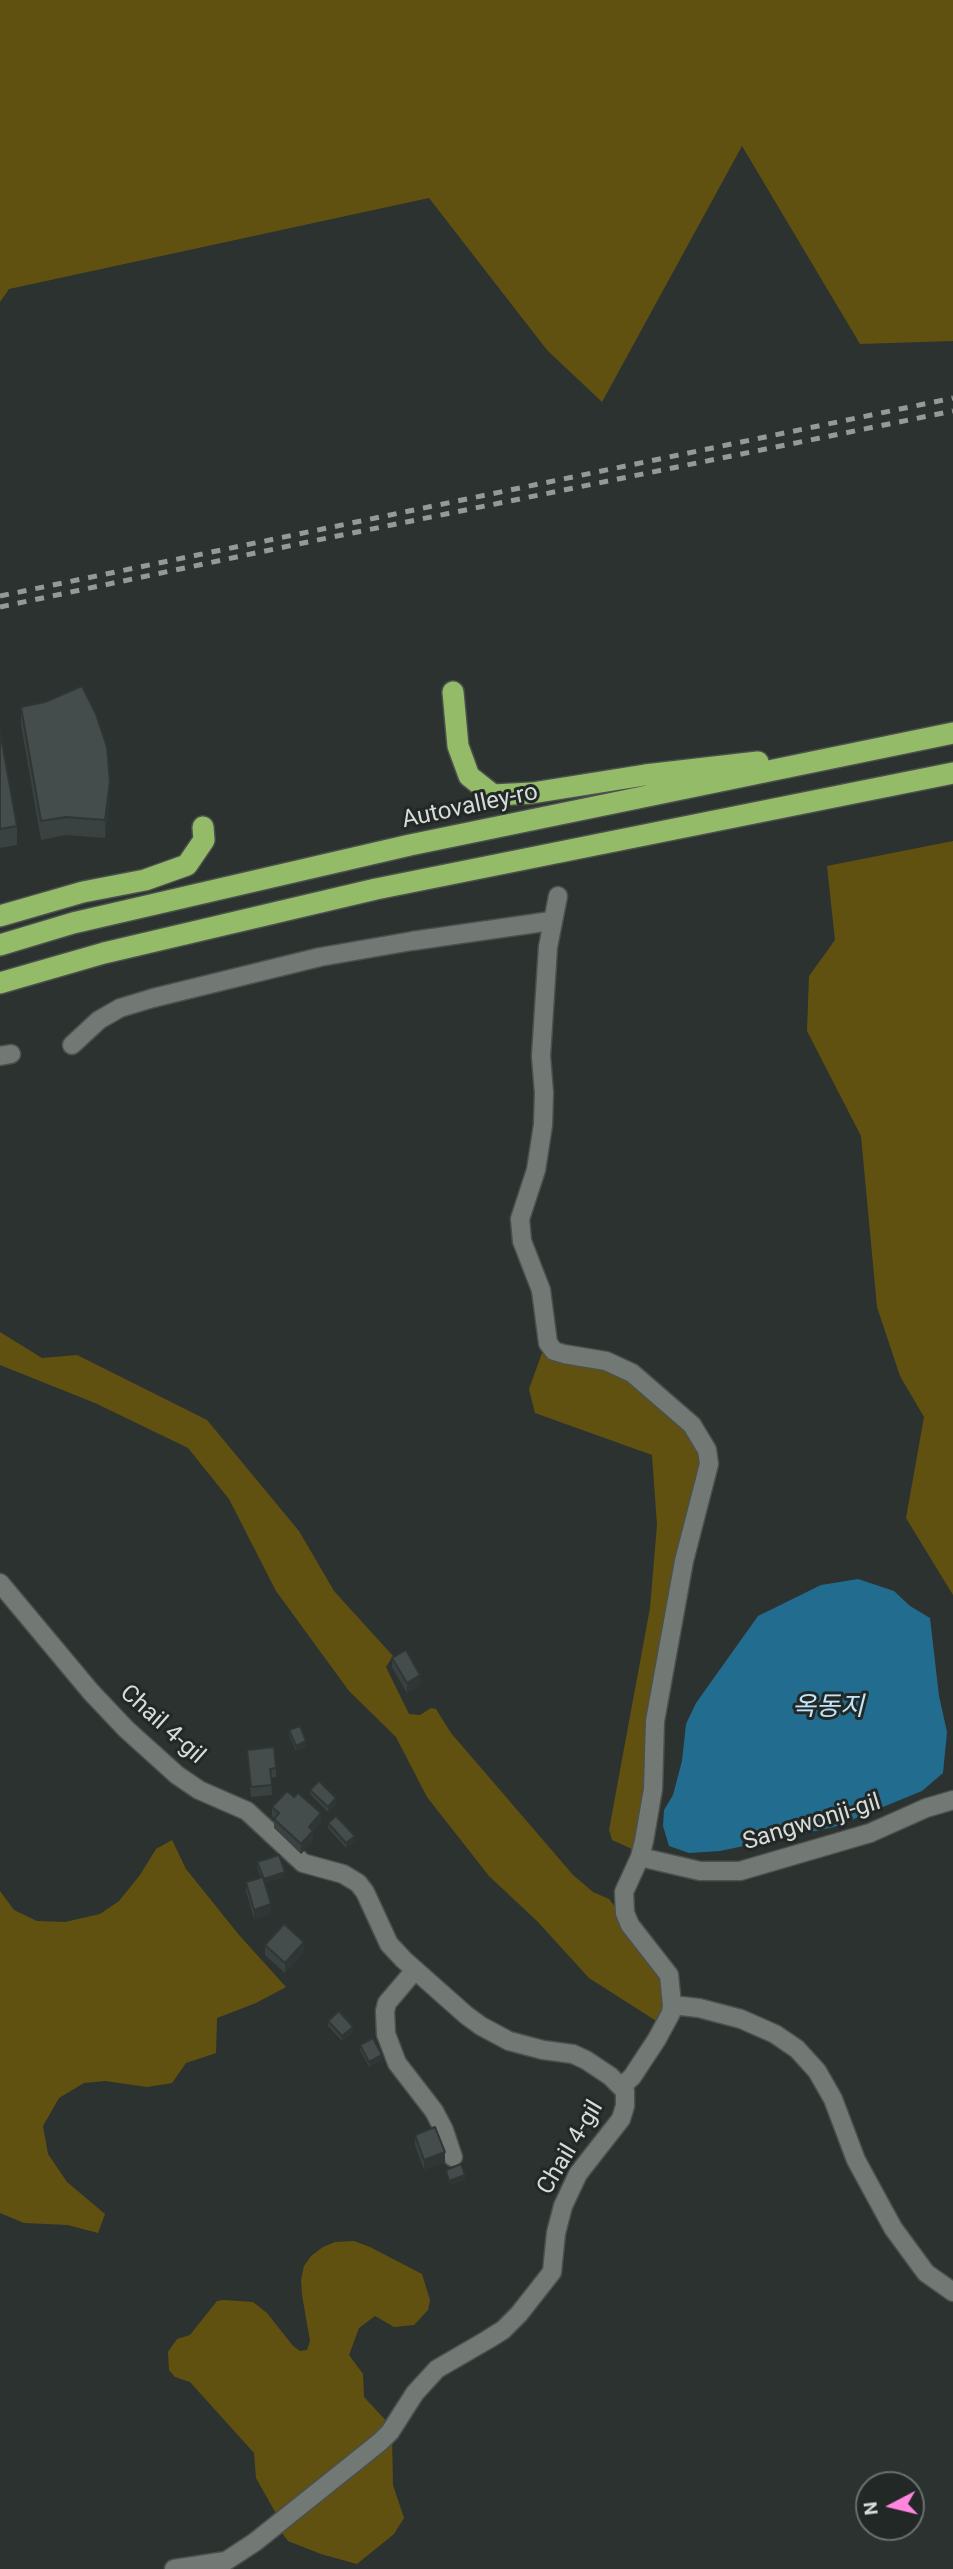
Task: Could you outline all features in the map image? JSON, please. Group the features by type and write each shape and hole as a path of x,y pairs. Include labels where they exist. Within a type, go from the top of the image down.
{"highway":[{"path":"453,692 458,746 469,776 492,795 532,793 645,775 885,748"},
{"name":"Autovalley-ro","path":"0,945 73,923 410,845 953,733"},
{"path":"0,983 104,953 376,888 953,773"},
{"path":"0,916 83,892 145,880 187,865 204,840 203,827"}],"street":[{"path":"558,896 551,921 541,1056 543,1125 536,1170 520,1219 522,1241 541,1290 548,1343 554,1350 564,1354 606,1361 632,1373 692,1425 707,1450 709,1464 684,1561 668,1646 655,1721 653,1789 640,1857 624,1892 625,1913 639,1939 669,1975 671,2013 632,2077 622,2086"},
{"path":"72,1045 99,1020 120,1008 153,998 320,957 551,921"},
{"name":"Chail 4-gil","path":"0,1583 91,1692 162,1762 199,1790 247,1811 303,1863 343,1874 358,1883 365,1892 389,1944 415,1970 481,2026 520,2044 573,2054 586,2060 622,2086 625,2098 621,2119 578,2175 563,2206 556,2233 552,2272 519,2314 487,2340 437,2369 421,2385 390,2432 380,2442 255,2542 226,2561 174,2569"},
{"name":"Sangwonji-gil","path":"640,1857 699,1871 740,1871 870,1833 926,1808 953,1800"},
{"path":"415,1970 387,2003 386,2034 397,2063 434,2111 453,2157"},
{"path":"672,2005 699,2008 741,2019 775,2034 797,2049 817,2071 834,2099 856,2160 893,2228 926,2273 953,2292"}],"shaded area":[{"path":"0,0 953,0 953,341 860,344 742,146 602,402 547,350 429,198 9,289 0,302"},
{"path":"953,841 953,1595 906,1518 924,1417 900,1376 877,1307 861,1136 807,1031 809,976 835,940 827,866"},
{"path":"0,1332 42,1358 77,1355 207,1420 299,1531 334,1591 393,1656 386,1667 409,1714 420,1715 431,1708 436,1709 451,1733 573,1875 593,1892 609,1899 619,1912 668,1988 661,2024 589,1978 538,1922 489,1876 427,1797 396,1737 349,1691 276,1591 229,1499 188,1448 95,1403 0,1365"},
{"path":"552,1351 616,1369 660,1401 703,1450 638,1847 632,1849 612,1840 609,1830 650,1608 657,1525 652,1455 535,1413 529,1389 542,1353"},
{"path":"172,1840 186,1869 239,1935 286,1987 256,2003 217,2018 216,2053 186,2063 172,2083 147,2087 105,2081 84,2083 59,2098 43,2126 48,2154 67,2182 105,2214 98,2233 68,2225 24,2223 0,2213 0,1891 14,1910 37,1921 65,1922 100,1914 119,1901 156,1849"},
{"path":"354,2241 422,2274 430,2300 428,2310 414,2325 394,2327 375,2316 359,2328 349,2355 363,2374 364,2397 390,2425 278,2517 256,2478 254,2453 190,2382 175,2377 169,2370 168,2352 177,2339 190,2335 217,2301 224,2300 253,2302 267,2313 293,2346 300,2351 307,2350 310,2341 301,2280 304,2266 311,2256 323,2247 335,2242"},
{"path":"392,2438 393,2485 404,2518 394,2534 357,2564 288,2541 279,2529"}],"water":[{"name":"옥동지","path":"858,1579 894,1591 910,1606 930,1618 939,1696 947,1732 943,1773 922,1791 834,1827 720,1851 689,1853 669,1846 663,1826 664,1810 673,1795 682,1761 686,1724 696,1703 758,1616 821,1585"}],"building":[{"path":"82,686 96,714 107,747 110,782 105,820 66,817 41,821 21,707 45,702"},
{"path":"0,731 17,826 0,829"},
{"path":"406,1650 420,1675 407,1683 392,1658"},
{"path":"300,1726 306,1741 296,1746 289,1730"},
{"path":"274,1747 276,1768 270,1769 272,1785 251,1787 247,1750"},
{"path":"319,1781 336,1798 328,1807 310,1790"},
{"path":"287,1791 294,1797 298,1793 321,1813 309,1827 313,1831 301,1844 274,1819 279,1813 272,1807"},
{"path":"336,1816 355,1836 346,1843 328,1823"},
{"path":"279,1855 285,1872 264,1879 257,1862"},
{"path":"263,1877 271,1904 254,1910 246,1882"},
{"path":"284,1924 304,1942 285,1963 265,1945"},
{"path":"339,2011 353,2027 342,2036 328,2021"},
{"path":"373,2038 382,2055 369,2062 360,2045"},
{"path":"435,2127 445,2152 424,2160 415,2135"},
{"path":"461,2164 465,2175 449,2181 446,2170"}],"railway":[{"path":"0,596 953,398"},
{"path":"0,607 953,411"}]}
